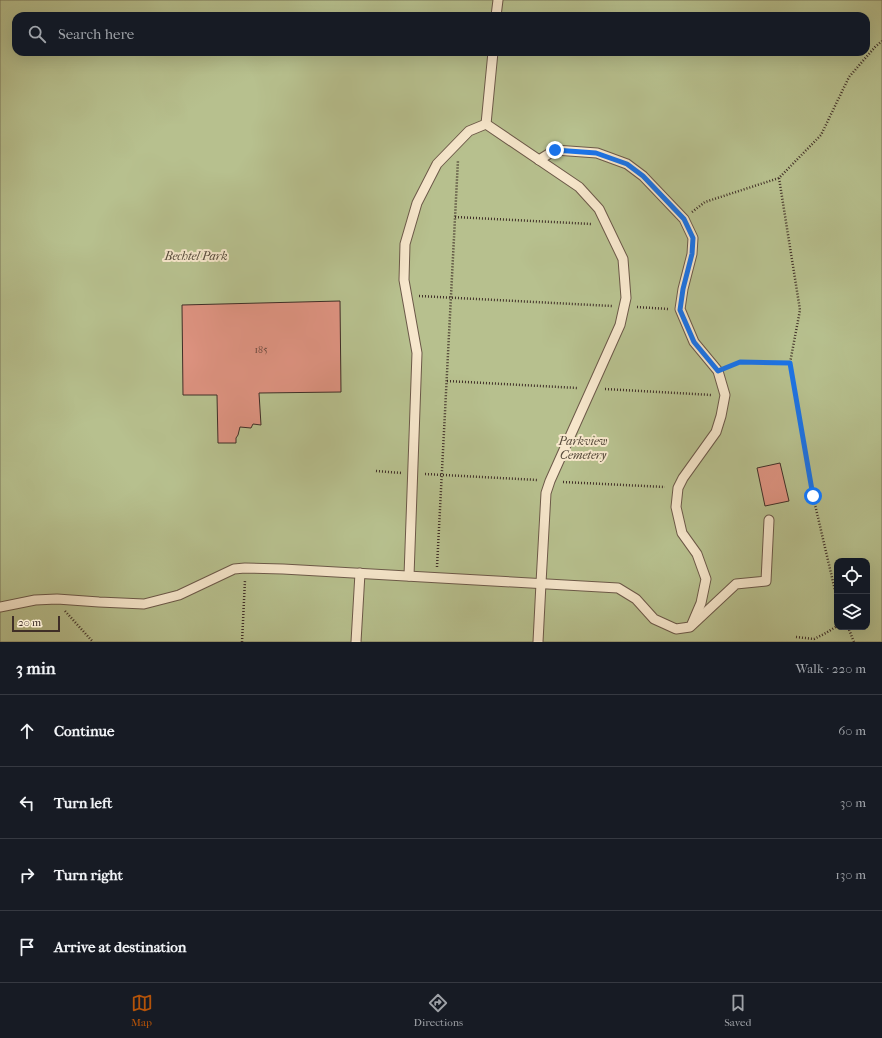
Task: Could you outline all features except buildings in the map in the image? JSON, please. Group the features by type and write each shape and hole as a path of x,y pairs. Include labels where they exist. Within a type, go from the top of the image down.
{"lane":[{"path":"496,12 498,0"},
{"path":"486,124 493,56"},
{"path":"409,576 417,353 404,280 405,244 417,203 437,164 469,130 486,124"},
{"path":"486,124 579,187 599,209 623,259 626,298 620,325 546,493 538,642"},
{"path":"539,160 555,150 596,153 627,164 643,176 684,219 693,238 692,254 683,289 680,310 694,342 718,371 725,395 722,416 716,432 683,478 678,488 676,507 682,533 697,554 706,579 701,603 690,628"},
{"path":"0,607 35,600 57,599 144,604 180,595 234,569 245,568 436,577 618,588 636,599 654,619 676,629 690,628 736,584 766,581 768,520"},
{"path":"356,642 360,573"}],"path":[{"path":"870,53 882,41"},
{"path":"684,219 705,202 778,178 821,135 849,77 867,56"},
{"path":"436,577 459,141"},
{"path":"778,178 800,310 790,363 813,496 836,594"},
{"path":"455,217 607,225"},
{"path":"407,296 680,310"},
{"path":"718,371 740,362 790,363"},
{"path":"376,471 678,488"},
{"path":"242,642 245,568"},
{"path":"57,599 67,614 93,642"},
{"path":"796,637 814,641 834,628"},
{"path":"849,630 854,642"}],"green space":[{"path":"0,0 882,0 882,642 0,642"}],"route":[{"path":"555,150 596,153 627,164 643,176 684,219 693,238 692,254 683,289 680,310 694,342 718,371 740,362 790,363 813,496"}],"park label":[{"name":"Bechtel Park","path":"196,256"},
{"name":"Parkview Cemetery","path":"583,448"}]}
